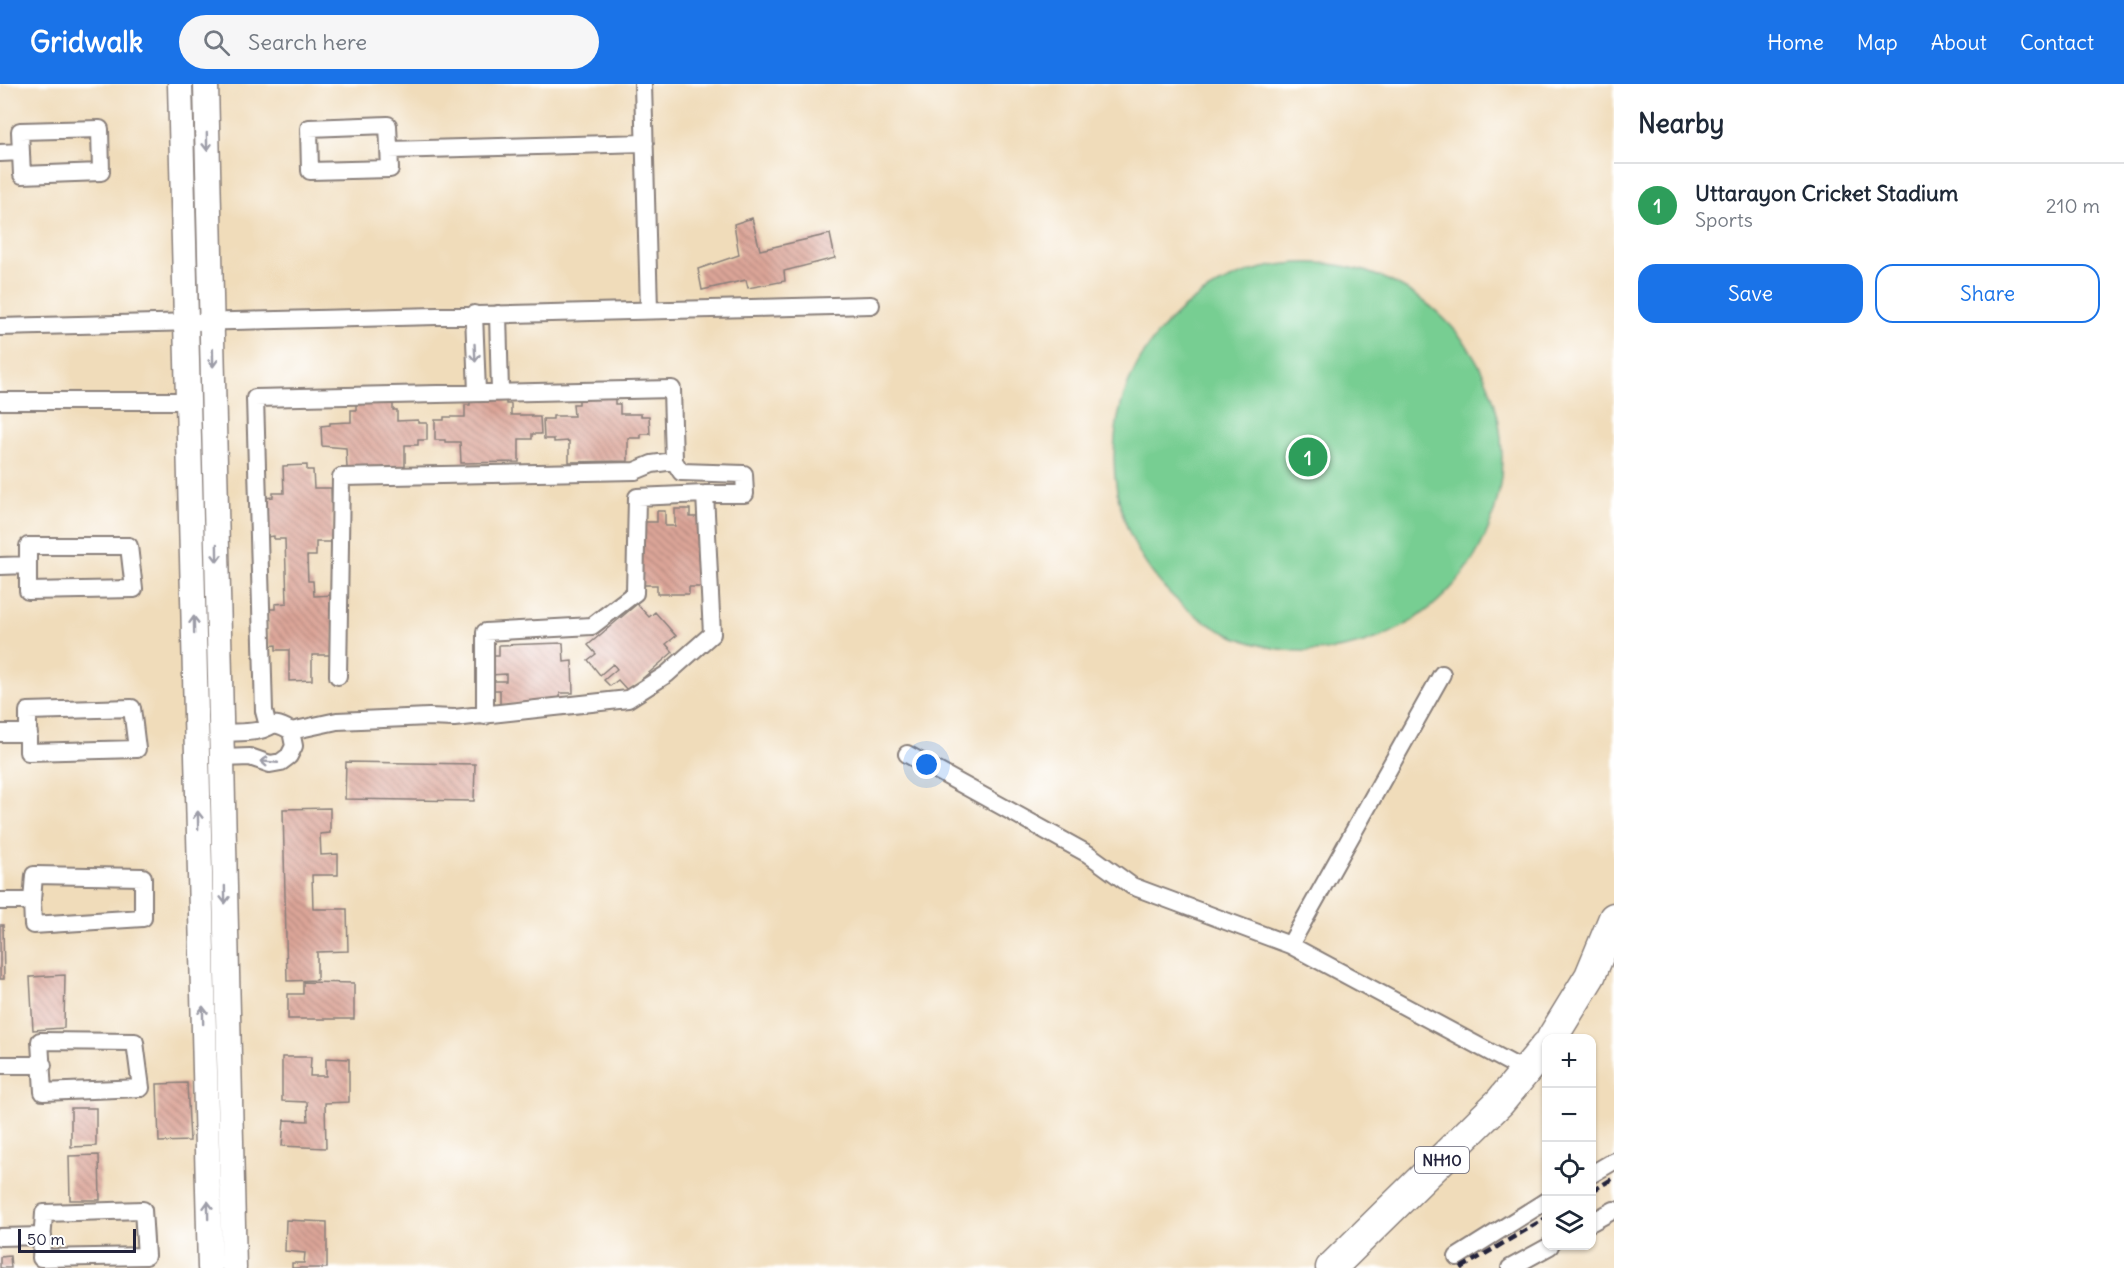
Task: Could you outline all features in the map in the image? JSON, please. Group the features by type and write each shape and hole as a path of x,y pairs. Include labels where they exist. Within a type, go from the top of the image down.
{"highway":[{"path":"1554,1034 1607,952 1614,918"},
{"name":"NH10","path":"1331,1268 1500,1102 1542,1051"}],"street":[{"path":"180,84 210,1268"},
{"path":"206,84 234,1268"},
{"path":"643,84 648,310"},
{"path":"388,125 389,150 390,169 310,171 309,128 388,125"},
{"path":"100,129 101,172 22,175 21,152 20,131 100,129"},
{"path":"389,150 645,142"},
{"path":"0,153 21,152"},
{"path":"0,327 871,305"},
{"path":"474,314 477,392"},
{"path":"498,314 500,392"},
{"path":"268,726 264,711 255,398 672,389 674,460 681,472 744,474 745,494 637,497 635,593 592,626 484,632 485,716"},
{"path":"0,401 188,401"},
{"path":"338,676 341,477 635,471 652,464 674,460"},
{"path":"221,733 258,731 268,726 281,725 291,731 337,721 485,716 628,699 667,674 712,634 705,494"},
{"path":"28,546 129,546 134,589 28,591 28,566 28,546"},
{"path":"0,566 28,566"},
{"path":"1290,945 1442,674"},
{"path":"132,708 136,749 28,752 29,733 28,711 132,708"},
{"path":"222,758 250,757 270,764 281,762 289,756 294,746 291,731"},
{"path":"0,733 29,733"},
{"path":"907,754 1088,854 1132,886 1290,945 1527,1072"},
{"path":"34,875 143,877 143,918 33,925 32,901 34,875"},
{"path":"0,901 32,901"},
{"path":"40,1041 135,1042 141,1088 44,1092 43,1065 40,1041"},
{"path":"0,1065 43,1065"},
{"path":"1596,1172 1614,1161"},
{"path":"1457,1257 1542,1204"},
{"path":"143,1210 146,1256 41,1258 43,1236 44,1213 143,1210"},
{"path":"1596,1220 1614,1210"},
{"path":"0,1237 43,1236"},
{"path":"1510,1268 1542,1250"}],"green space":[{"path":"1289,263 1327,263 1364,271 1400,285 1446,319 1470,349 1488,383 1499,419 1502,457 1499,495 1488,531 1470,565 1446,595 1416,619 1382,637 1327,651 1289,651 1252,643 1216,629 1170,595 1146,565 1128,531 1114,476 1114,438 1122,401 1136,365 1170,319 1200,295 1234,277"}],"building":[{"path":"752,218 760,250 830,234 835,258 784,271 785,281 748,288 746,280 702,290 698,269 739,255 734,224"},
{"path":"615,396 615,404 620,404 620,414 649,416 650,434 641,434 641,438 628,438 628,461 569,462 569,441 554,442 554,439 544,439 543,419 553,419 553,416 574,416 573,404 579,404 579,397"},
{"path":"470,397 506,397 506,404 511,404 511,415 540,417 541,434 532,434 532,439 519,439 519,462 461,463 460,442 435,440 435,420 444,420 444,417 465,417 465,405 470,405"},
{"path":"393,402 393,410 397,410 397,421 418,420 418,423 427,423 427,440 418,440 418,445 405,445 405,467 347,468 346,448 322,446 321,426 351,422 351,410 356,410 356,403"},
{"path":"307,465 307,470 313,470 314,488 331,488 333,542 316,542 316,556 307,556 308,581 313,581 314,596 334,595 335,655 312,655 312,680 289,681 289,650 276,650 276,645 269,646 268,609 275,609 275,604 287,603 285,539 274,539 274,536 266,537 265,498 273,497 273,493 284,493 283,466"},
{"path":"675,509 690,509 690,517 704,517 703,587 689,587 689,594 657,594 657,585 640,585 641,522 657,522 657,511 665,511 665,526 675,526"},
{"path":"637,604 649,617 655,612 676,636 666,644 673,652 628,691 618,680 610,686 604,680 617,669 613,664 600,675 588,660 596,654 588,645"},
{"path":"563,643 564,662 572,661 573,693 560,693 561,704 500,705 500,690 490,690 490,681 506,681 506,674 490,675 489,656 499,656 499,645"},
{"path":"346,762 475,764 474,801 345,799"},
{"path":"330,808 330,833 320,834 321,855 338,854 338,875 312,875 313,909 347,909 348,951 317,952 317,980 287,981 283,809"},
{"path":"0,925 3,925 4,979 0,979"},
{"path":"65,975 64,1028 33,1030 30,977"},
{"path":"303,982 354,983 354,1019 288,1019 288,994 303,994"},
{"path":"282,1057 311,1057 310,1076 326,1076 326,1058 349,1059 349,1102 325,1103 326,1148 282,1146 284,1120 308,1121 307,1102 282,1101"},
{"path":"187,1083 190,1141 159,1142 157,1084"},
{"path":"71,1108 96,1108 96,1146 71,1147"},
{"path":"99,1155 100,1200 70,1200 69,1156"},
{"path":"286,1220 327,1222 327,1268 292,1268 292,1263 304,1263 305,1253 285,1251"},
{"path":"10,1256 11,1268 0,1268 0,1257"}],"railway":[{"path":"1596,1189 1614,1178"},
{"path":"1461,1268 1542,1220"}],"place":[{"name":"Uttarayon Cricket Stadium","path":"1308,457"}]}
